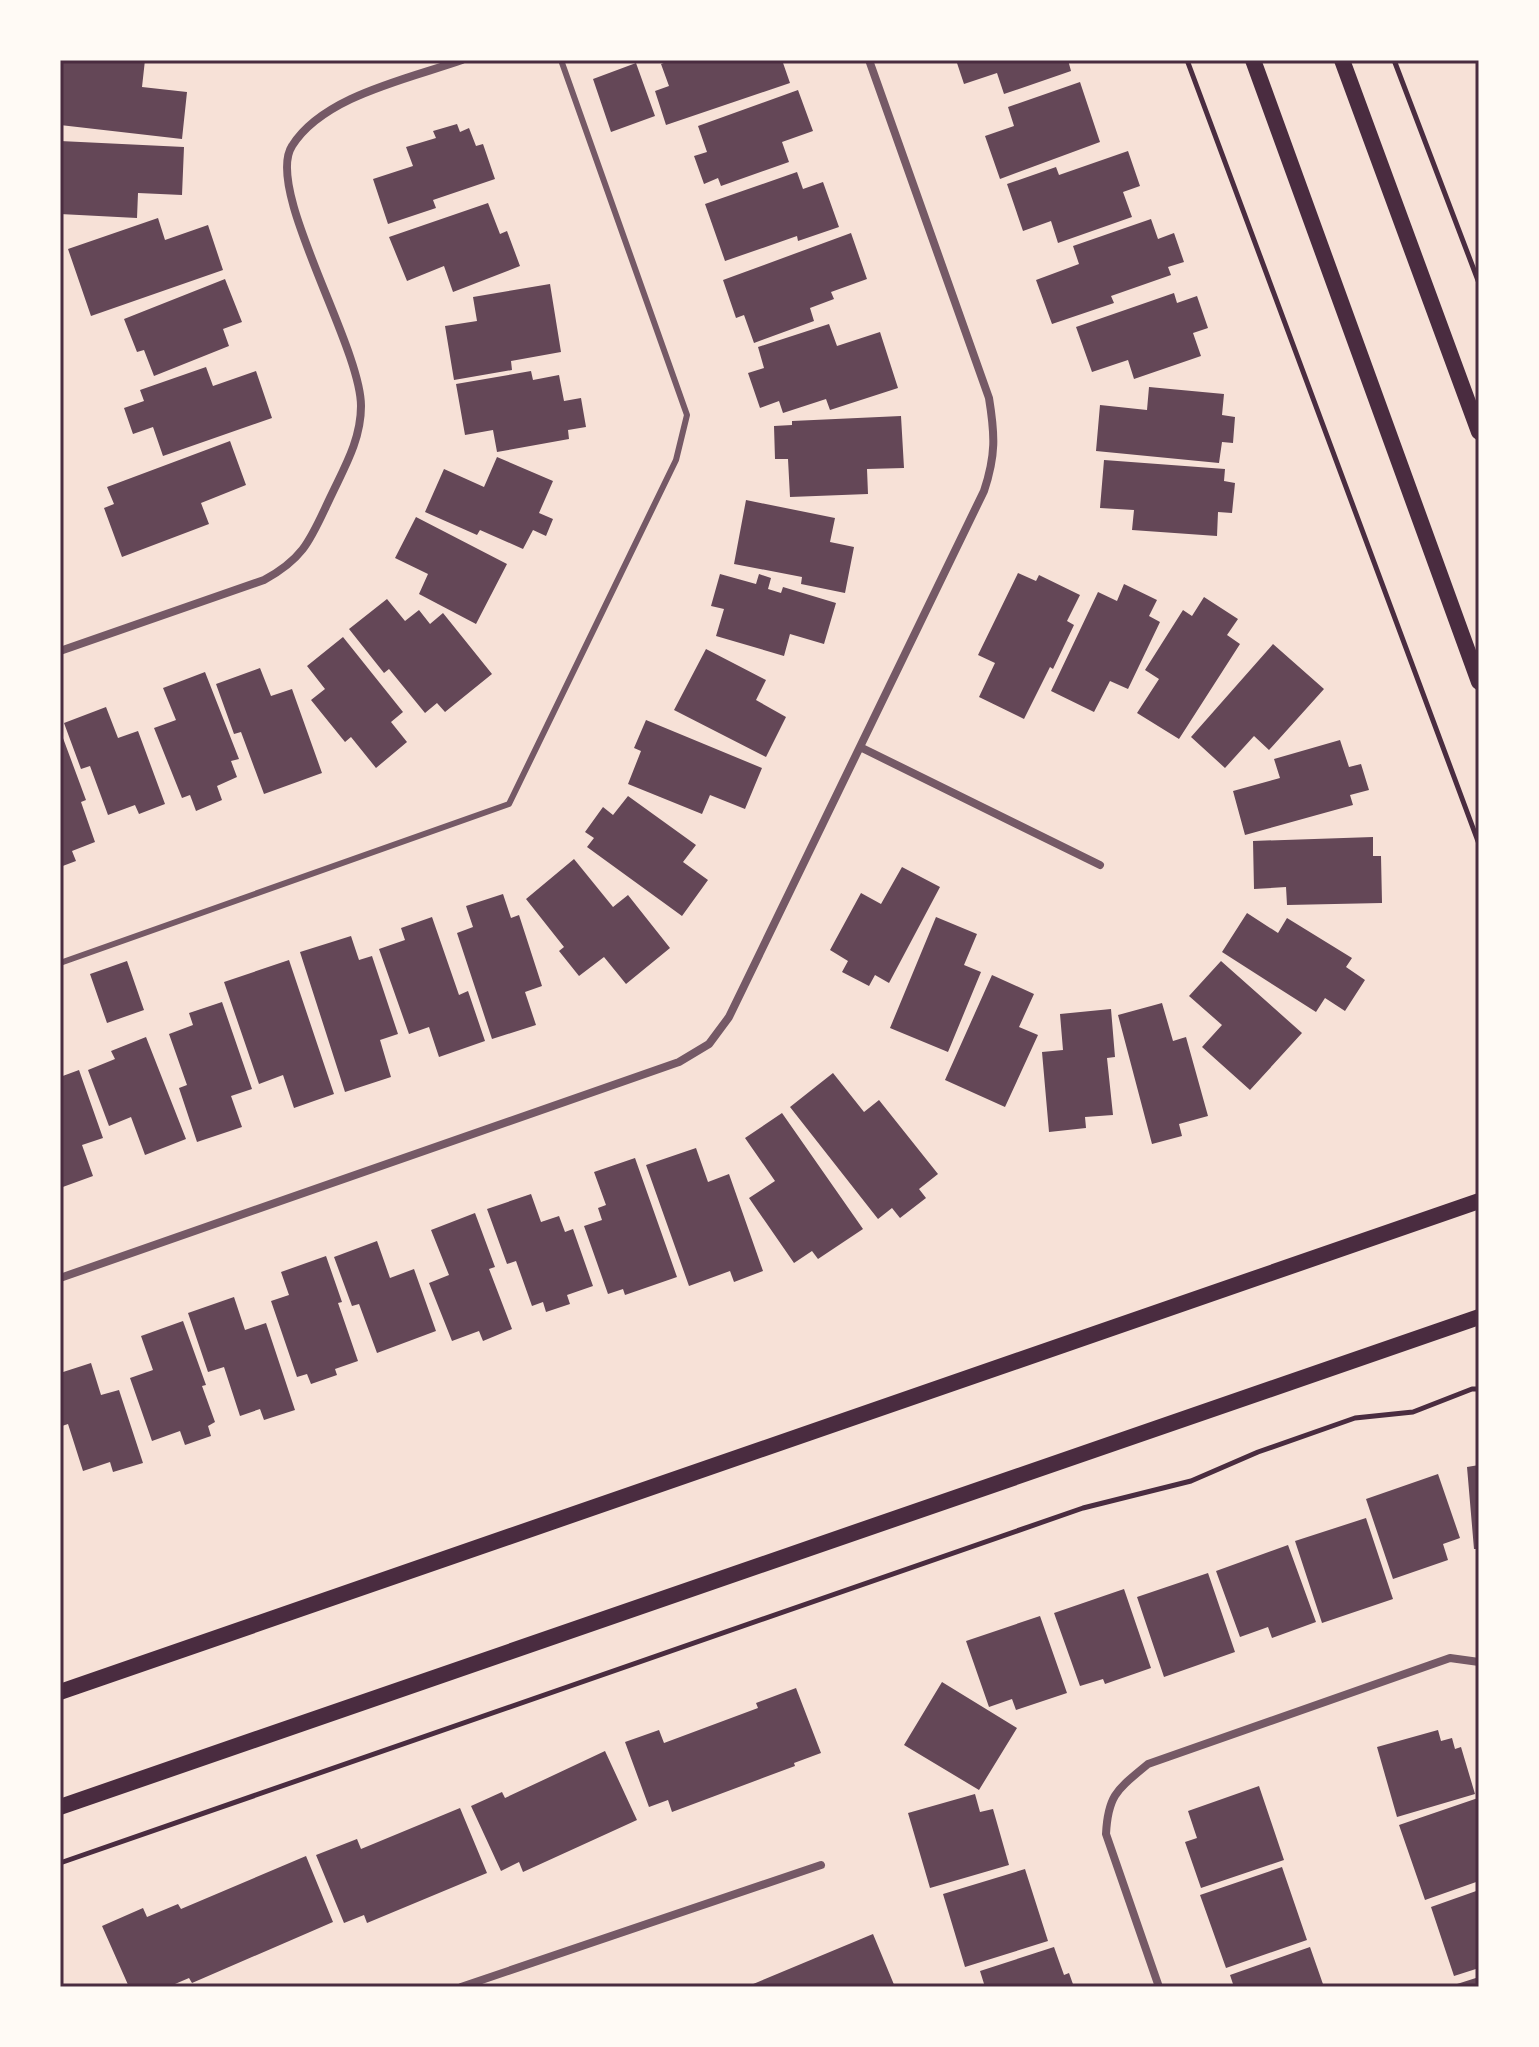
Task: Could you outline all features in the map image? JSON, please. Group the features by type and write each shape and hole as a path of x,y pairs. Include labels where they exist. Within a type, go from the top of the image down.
{"main road":[{"path":"1253,60 1479,682"},
{"path":"1342,60 1479,432"},
{"path":"1461,1207 1479,1185"},
{"path":"60,1692 1479,1201"},
{"path":"60,1807 1478,1318"}],"street":[{"path":"60,651 264,580 287,568 307,546 356,444 361,406 356,372 294,208 286,177 289,149 308,124 337,104 462,60"},
{"path":"60,1278 679,1062 709,1044 729,1017 984,491 994,462 995,433 989,398 869,60"},
{"path":"860,747 1100,865"},
{"path":"1159,1987 1106,1834 1107,1809 1121,1786 1148,1764 1450,1658 1479,1662"},
{"path":"461,1987 821,1865"}],"lane":[{"path":"60,963 509,804 676,460 687,415 561,60"}],"path":[{"path":"1187,60 1479,844"},
{"path":"1394,60 1479,283"},
{"path":"60,1863 1083,1508 1191,1481 1258,1452 1355,1418 1413,1412 1479,1389"}],"building":[{"path":"145,60 142,87 187,92 182,139 60,125 60,62"},
{"path":"672,60 782,60 790,83 666,125 655,91 669,86 661,64"},
{"path":"956,60 1068,60 1071,71 1004,94 997,73 964,84"},
{"path":"636,63 655,116 611,132 593,79"},
{"path":"1080,82 1100,142 1000,179 985,136 1014,126 1008,107"},
{"path":"798,90 813,131 782,142 789,162 721,186 718,178 704,184 694,156 707,152 698,126"},
{"path":"457,124 460,132 469,128 476,146 483,144 495,179 433,200 436,208 388,224 373,179 413,166 406,147 436,138 433,131"},
{"path":"60,141 184,147 182,195 138,193 137,218 60,214"},
{"path":"1128,151 1140,186 1123,192 1132,217 1058,243 1051,221 1023,231 1007,184 1056,167 1059,175"},
{"path":"797,172 803,189 823,182 839,227 798,241 797,236 725,261 705,204"},
{"path":"488,203 500,234 507,231 520,266 453,292 444,266 407,281 389,237"},
{"path":"158,218 165,240 208,225 223,270 91,316 68,249"},
{"path":"1151,219 1158,239 1174,233 1184,262 1168,267 1171,275 1111,296 1114,303 1052,324 1036,280 1079,264 1073,246"},
{"path":"851,233 867,279 831,292 834,299 810,308 814,321 754,343 744,315 736,318 723,280"},
{"path":"225,279 242,322 223,329 229,346 154,376 144,350 137,352 124,319"},
{"path":"550,284 561,352 511,361 512,370 454,380 445,326 477,321 473,297"},
{"path":"1174,293 1177,303 1197,296 1208,328 1193,333 1201,356 1134,379 1128,360 1092,372 1076,327"},
{"path":"829,324 837,346 880,332 898,388 830,410 826,399 783,413 779,401 760,408 748,373 764,368 758,347"},
{"path":"206,367 213,386 256,371 272,418 163,456 153,427 133,434 124,408 144,401 140,390"},
{"path":"531,371 533,380 559,375 564,401 581,398 586,427 568,430 569,439 497,452 493,430 465,435 456,384"},
{"path":"1149,387 1224,394 1222,415 1235,417 1233,443 1222,442 1219,463 1096,451 1100,405 1147,410"},
{"path":"901,416 904,468 867,469 868,494 790,497 788,459 775,459 774,426 792,425 792,421"},
{"path":"230,441 246,485 201,503 209,524 122,557 104,508 114,504 107,487"},
{"path":"497,457 553,481 539,513 553,519 546,536 533,530 523,549 480,530 477,535 425,512 444,469 484,487"},
{"path":"1104,460 1225,469 1224,481 1235,483 1232,513 1218,512 1217,536 1132,530 1134,510 1100,508"},
{"path":"746,500 835,518 830,542 854,547 845,593 801,584 802,577 734,564"},
{"path":"416,517 507,564 476,624 419,594 428,574 395,558"},
{"path":"1018,573 1036,581 1039,575 1080,595 1067,621 1074,625 1024,719 979,697 995,663 978,655"},
{"path":"720,574 756,584 759,574 771,578 768,589 781,593 783,587 836,603 824,644 790,634 784,656 716,636 724,609 711,606"},
{"path":"1124,584 1157,600 1149,616 1160,622 1128,689 1110,681 1094,712 1051,691 1098,592 1117,601"},
{"path":"1204,597 1238,619 1227,635 1240,644 1179,739 1137,713 1159,679 1145,670 1183,610 1192,616"},
{"path":"387,599 405,621 419,610 430,624 443,613 492,674 445,712 437,703 425,713 389,669 384,673 349,629"},
{"path":"343,637 403,712 391,722 407,742 376,768 351,737 345,742 311,700 325,689 307,666"},
{"path":"1273,644 1324,689 1269,750 1254,736 1225,768 1191,737"},
{"path":"706,649 766,680 756,700 786,717 766,757 674,710"},
{"path":"260,668 271,696 292,689 322,773 264,794 241,732 234,734 216,684"},
{"path":"205,672 239,759 231,761 237,777 217,786 222,800 196,811 190,795 182,798 154,728 176,720 163,688"},
{"path":"106,707 118,738 138,731 165,804 139,814 135,805 108,815 90,766 81,769 64,723"},
{"path":"646,720 762,768 745,809 710,795 702,814 628,784 641,751 634,748"},
{"path":"60,730 86,800 81,802 95,842 72,851 76,861 60,867"},
{"path":"1340,740 1349,767 1361,764 1369,790 1350,795 1353,805 1245,835 1233,791 1280,778 1274,759"},
{"path":"628,796 696,845 683,862 708,880 682,916 587,847 594,838 585,832 603,807 613,815"},
{"path":"1373,837 1373,856 1381,856 1382,903 1287,905 1286,887 1254,889 1253,841"},
{"path":"574,859 613,907 628,895 670,948 626,984 604,957 579,976 559,951 564,947 526,899"},
{"path":"902,867 940,887 889,983 875,975 869,986 842,972 848,961 830,950 861,893 881,904"},
{"path":"503,894 511,918 519,915 542,986 525,992 536,1025 492,1039 457,933 473,927 466,906"},
{"path":"1247,913 1278,933 1287,918 1352,958 1346,967 1365,980 1345,1011 1325,998 1316,1012 1222,952"},
{"path":"432,917 459,995 468,991 485,1041 439,1057 429,1027 409,1034 379,949 405,940 401,928"},
{"path":"936,917 977,934 964,965 981,972 948,1052 890,1028"},
{"path":"351,936 359,960 372,956 398,1034 380,1040 391,1077 345,1092 300,952"},
{"path":"289,960 334,1094 294,1108 283,1075 259,1084 224,982"},
{"path":"127,961 144,1010 107,1023 90,974"},
{"path":"1221,961 1302,1033 1250,1090 1202,1047 1222,1025 1189,996"},
{"path":"992,975 1034,994 1019,1027 1038,1035 1005,1107 945,1080"},
{"path":"222,1002 252,1089 231,1096 242,1127 197,1142 179,1088 187,1085 169,1034 193,1025 189,1013"},
{"path":"1162,1003 1173,1041 1186,1037 1208,1116 1179,1124 1182,1136 1152,1144 1118,1015"},
{"path":"1111,1009 1115,1057 1107,1058 1113,1115 1085,1117 1086,1128 1049,1132 1042,1052 1063,1050 1060,1014"},
{"path":"146,1037 186,1139 145,1155 131,1117 109,1126 88,1070 115,1059 111,1051"},
{"path":"79,1070 103,1138 82,1145 93,1176 60,1188 60,1077"},
{"path":"833,1073 864,1112 879,1100 938,1174 919,1189 926,1198 900,1218 892,1208 878,1219 790,1107"},
{"path":"782,1113 863,1229 818,1259 812,1251 794,1263 749,1198 775,1181 745,1138"},
{"path":"696,1148 708,1182 729,1174 763,1271 734,1282 730,1271 689,1286 646,1165"},
{"path":"635,1158 677,1277 625,1295 623,1289 608,1294 584,1226 602,1220 598,1208 606,1205 594,1172"},
{"path":"531,1194 541,1222 559,1216 565,1232 573,1229 593,1286 567,1295 570,1304 546,1312 543,1302 532,1306 516,1261 507,1264 487,1209"},
{"path":"475,1213 495,1267 489,1269 512,1329 483,1341 479,1331 452,1341 429,1283 449,1275 431,1230"},
{"path":"377,1241 390,1278 414,1269 436,1331 377,1353 359,1304 352,1306 334,1257"},
{"path":"326,1256 358,1361 335,1369 337,1375 311,1384 307,1374 297,1377 271,1301 289,1295 281,1272"},
{"path":"234,1297 245,1330 266,1323 295,1410 264,1420 260,1409 240,1416 224,1367 208,1372 188,1313"},
{"path":"183,1321 206,1385 202,1386 215,1422 208,1426 211,1436 185,1445 180,1431 152,1441 130,1378 153,1370 141,1336"},
{"path":"91,1363 101,1395 119,1390 143,1463 113,1472 110,1462 83,1471 68,1424 62,1426 60,1420 60,1373"},
{"path":"1479,1465 1479,1549 1474,1549 1467,1467"},
{"path":"1438,1474 1460,1538 1443,1544 1448,1560 1393,1579 1366,1499"},
{"path":"1366,1518 1393,1599 1322,1623 1295,1541"},
{"path":"1288,1545 1316,1622 1272,1638 1268,1627 1240,1637 1216,1571"},
{"path":"1208,1573 1235,1652 1164,1677 1137,1597"},
{"path":"1124,1589 1151,1668 1105,1684 1103,1679 1080,1686 1054,1613"},
{"path":"1040,1616 1067,1693 1016,1710 1012,1699 989,1707 966,1641"},
{"path":"942,1682 1017,1728 979,1790 904,1745"},
{"path":"796,1688 821,1753 794,1763 795,1766 672,1812 668,1800 649,1807 625,1742 659,1730 664,1743 758,1708 756,1703"},
{"path":"1438,1730 1441,1741 1452,1738 1455,1749 1461,1747 1475,1794 1397,1817 1377,1747"},
{"path":"605,1751 637,1820 523,1872 519,1862 501,1871 471,1806 502,1792 505,1798"},
{"path":"1259,1786 1284,1860 1201,1888 1185,1842 1197,1838 1188,1811"},
{"path":"975,1794 980,1812 993,1809 1009,1865 930,1888 908,1813"},
{"path":"1478,1798 1479,1881 1425,1900 1399,1825"},
{"path":"460,1808 487,1873 367,1923 364,1915 344,1923 316,1855 357,1839 361,1849"},
{"path":"306,1856 333,1922 192,1983 189,1978 168,1987 129,1987 102,1926 143,1908 147,1917 178,1904 181,1909"},
{"path":"1282,1867 1307,1940 1226,1968 1200,1895"},
{"path":"1025,1869 1048,1941 965,1967 943,1894"},
{"path":"1479,1890 1479,1968 1454,1976 1431,1907"},
{"path":"873,1934 895,1987 746,1987"},
{"path":"1054,1947 1064,1975 1069,1973 1074,1987 985,1987 980,1971"},
{"path":"1310,1947 1324,1987 1234,1987 1230,1975"},
{"path":"1479,1977 1479,1987 1458,1987 1457,1984"}]}
